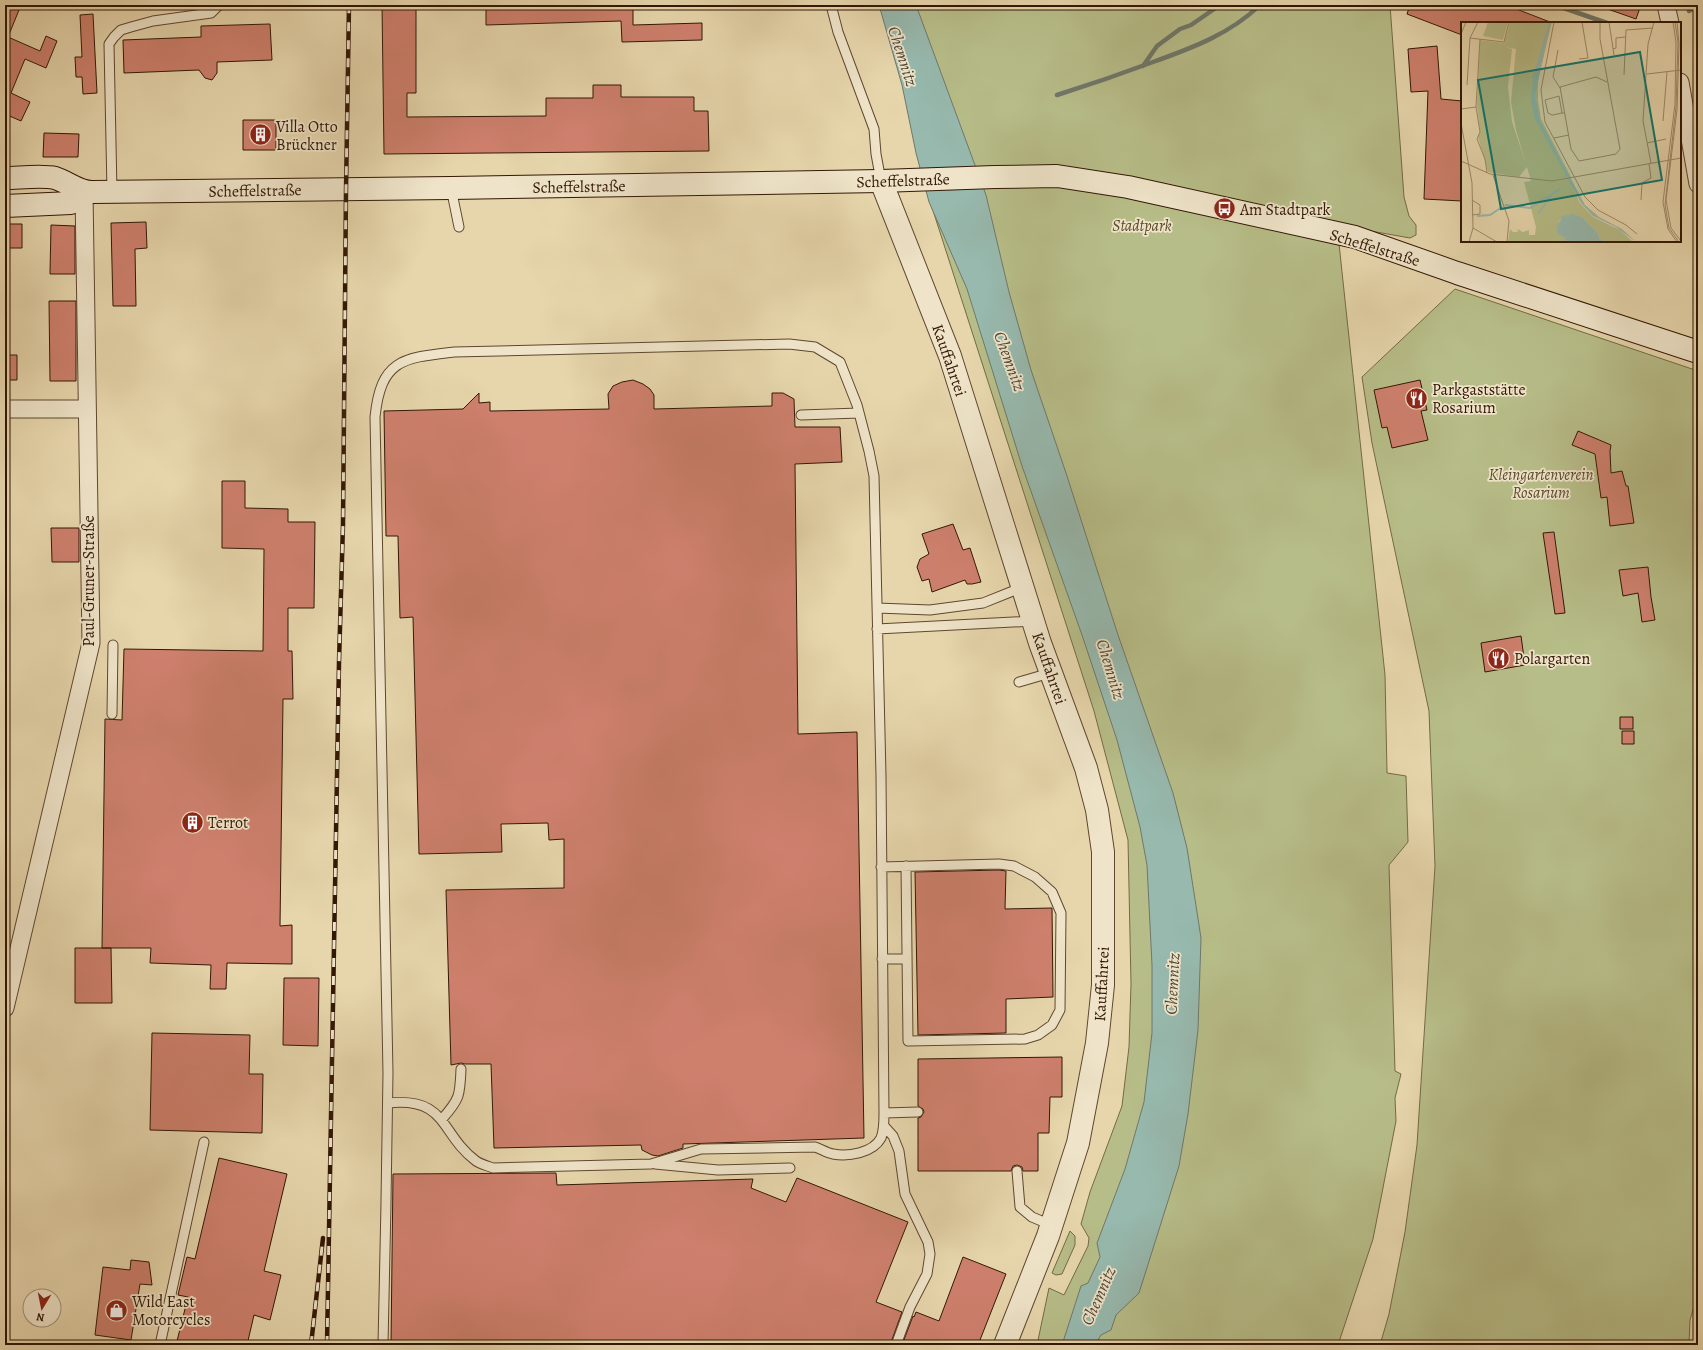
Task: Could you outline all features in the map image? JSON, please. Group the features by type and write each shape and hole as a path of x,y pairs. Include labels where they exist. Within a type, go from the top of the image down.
{"main road":[{"name":"Scheffelstraße","path":"5,178 53,177 84,192 112,192 881,181 995,176 1057,176 1128,188 1355,237 1457,273 1698,352"},
{"name":"Kauffahrtei","path":"881,181 950,356 1050,672 1086,768 1097,810 1103,852 1103,985 1098,1043 1078,1143 1052,1225 1005,1345"},
{"path":"5,206 71,203 84,192"}],"street":[{"path":"1666,5 1670,22"},
{"path":"1681,88 1698,184"},
{"name":"Paul-Gruner-Straße","path":"5,1008 91,644 84,192"},
{"path":"5,409 87,409"}],"lane":[{"path":"112,192 109,44 121,30 131,26 152,21 211,13 219,5"},
{"name":"Kauffahrtei","path":"830,5 838,32 874,129 876,154 881,181"},
{"path":"451,188 459,227"},
{"path":"383,1345 388,1104 386,901 375,417 377,396 385,377 397,364 410,358 454,352 789,344 815,347 840,362 859,413 874,476 884,1126 880,1138 871,1149 851,1154 832,1154 816,1147 701,1149 651,1164"},
{"path":"801,415 859,413"},
{"path":"877,608 930,610 983,603 1023,587"},
{"path":"877,629 1034,621"},
{"path":"112,714 113,645"},
{"path":"1019,682 1050,672"},
{"path":"881,867 906,866 999,864 1014,866 1035,877 1052,892 1061,913 1060,1010 1052,1025 1038,1035 1025,1039 908,1041 906,866"},
{"path":"882,959 907,959"},
{"path":"442,1119 455,1105 460,1090 461,1069"},
{"path":"388,1104 403,1102 425,1106 442,1119 463,1148 477,1162 493,1168 651,1164 718,1170 790,1168"},
{"path":"884,1113 918,1112"},
{"path":"884,1126 892,1136 899,1151 905,1194 928,1242 930,1254 927,1274 910,1307 896,1345"},
{"path":"160,1345 204,1142"},
{"path":"1017,1171 1020,1207 1032,1217 1052,1225"}],"green space":[{"name":"Stadtpark","path":"907,5 1390,5 1404,197 1409,216 1416,225 1416,235 1410,238 1337,225 1385,675 1387,773 1406,776 1408,842 1389,865 1395,1071 1401,1074 1395,1098 1396,1121 1373,1239 1338,1345 1037,1345 1049,1288 1064,1295 1088,1246 1089,1238 1081,1224 1090,1192 1122,1106 1129,1047 1131,984 1128,840 1094,711 928,195"},
{"name":"Kleingartenverein Rosarium","path":"1455,289 1698,371 1698,1294 1690,1320 1689,1345 1380,1345 1389,1314 1405,1232 1417,1145 1435,866 1429,711 1372,443 1362,377"},
{"path":"1070,1231 1075,1236 1075,1245 1062,1274 1056,1275 1052,1273"}],"water":[{"name":"Chemnitz","path":"879,5 916,5 986,195 1009,292 1031,370 1118,635 1173,793 1187,848 1201,938 1198,1030 1188,1114 1179,1166 1139,1293 1116,1315 1111,1330 1101,1335 1095,1345 1062,1345 1081,1286 1088,1283 1100,1257 1097,1243 1125,1169 1144,1102 1152,1033 1152,965 1147,865 1140,827 1117,740 1082,635 1022,466 967,289 929,202 916,153 902,85"}],"building":[{"path":"5,5 21,5 8,37 40,51 46,36 57,41 46,68 25,59 11,93 30,102 21,121 5,114"},
{"path":"382,5 416,5 416,93 407,93 407,117 546,116 546,98 593,98 593,85 621,85 621,97 694,97 694,111 708,111 709,151 384,154"},
{"path":"486,5 633,5 633,25 702,23 702,40 622,42 621,21 486,25"},
{"path":"1410,5 1506,5 1550,22 1461,22 1461,35 1407,14"},
{"path":"1602,5 1641,5 1636,19 1602,7"},
{"path":"93,14 97,93 83,94 82,77 76,77 75,57 82,57 80,15"},
{"path":"270,24 272,60 217,62 217,73 212,80 205,78 199,70 124,73 123,40 201,37 201,26"},
{"path":"1437,46 1441,99 1461,101 1461,201 1424,199 1428,91 1411,92 1408,49"},
{"name":"Villa Otto Brückner","path":"243,120 276,120 276,150 243,150"},
{"path":"44,133 79,134 78,157 43,157"},
{"path":"146,222 147,248 135,249 136,306 113,306 111,223"},
{"path":"5,224 22,224 22,248 5,248"},
{"path":"51,225 75,226 75,274 50,274"},
{"path":"49,301 76,301 76,381 50,381"},
{"path":"5,355 17,355 17,380 5,380"},
{"path":"633,380 650,389 654,395 654,409 772,406 772,393 783,393 794,399 795,427 840,427 842,462 795,464 798,734 857,732 864,1138 683,1144 683,1148 658,1156 642,1150 641,1145 494,1148 491,1064 461,1063 451,1065 446,890 564,888 564,839 549,840 548,823 501,824 502,852 419,854 413,617 400,618 398,536 386,536 384,411 463,409 479,393 479,403 490,402 490,411 609,409 608,394 613,386 622,382"},
{"path":"1420,380 1427,410 1421,411 1428,440 1392,448 1387,427 1382,428 1374,390"},
{"path":"1578,431 1611,445 1611,473 1622,471 1626,486 1628,486 1634,523 1610,526 1607,497 1601,498 1595,454 1572,445"},
{"name":"Terrot","path":"222,481 245,481 245,508 288,509 288,522 315,522 314,608 288,608 288,651 292,651 293,699 283,699 280,926 292,925 292,964 227,963 226,989 210,989 211,965 150,963 151,948 102,948 105,719 122,720 124,649 263,651 264,549 222,548"},
{"path":"953,524 963,550 970,548 981,582 967,584 965,580 932,592 929,579 922,581 917,567 920,559 929,554 922,534"},
{"path":"51,528 79,528 79,562 52,562"},
{"path":"1554,532 1565,613 1555,614 1543,533"},
{"path":"1648,567 1655,620 1642,622 1638,593 1623,596 1619,570"},
{"path":"1521,636 1525,665 1485,672 1481,643"},
{"path":"1620,717 1633,717 1633,729 1620,729"},
{"path":"1622,731 1634,731 1634,744 1622,744"},
{"path":"1006,871 1005,909 1052,908 1053,997 1006,999 1006,1033 918,1035 915,872"},
{"path":"75,948 111,948 112,1003 75,1003"},
{"path":"284,978 319,978 318,1046 283,1045"},
{"path":"152,1033 250,1035 249,1074 263,1074 262,1133 150,1130"},
{"path":"1062,1057 1062,1097 1050,1097 1049,1133 1038,1133 1038,1171 1023,1171 1022,1167 1017,1165 1013,1166 1011,1171 918,1171 918,1118 921,1117 924,1112 923,1109 918,1106 918,1059"},
{"path":"219,1158 287,1174 264,1271 281,1275 270,1320 254,1315 247,1345 176,1345 188,1297 178,1295 187,1257 195,1259"},
{"path":"556,1173 557,1185 753,1179 751,1188 786,1202 797,1178 908,1222 876,1302 902,1312 890,1345 391,1345 393,1174"},
{"path":"963,1257 1006,1274 978,1345 902,1345 916,1312 939,1321"},
{"name":"Wild East Motorcycles","path":"131,1260 149,1262 152,1285 140,1284 131,1340 95,1335 103,1267 130,1270"}],"waterway":[{"path":"1143,66 1157,46 1180,29 1191,25 1220,5"},
{"path":"1057,95 1168,57 1210,39 1236,24 1260,5"},
{"path":"1555,5 1604,22"},
{"path":"1689,11 1698,6"}],"railway":[{"path":"327,1345 339,662 343,524 349,5"},
{"path":"311,1345 323,1238"}],"place":[{"name":"Villa Otto Brückner","path":"260,135"},
{"name":"Am Stadtpark","path":"1224,209"},
{"name":"Parkgaststätte Rosarium","path":"1417,398"},
{"name":"Polargarten","path":"1499,658"},
{"name":"Terrot","path":"193,822"},
{"name":"Wild East Motorcycles","path":"117,1310"}]}
